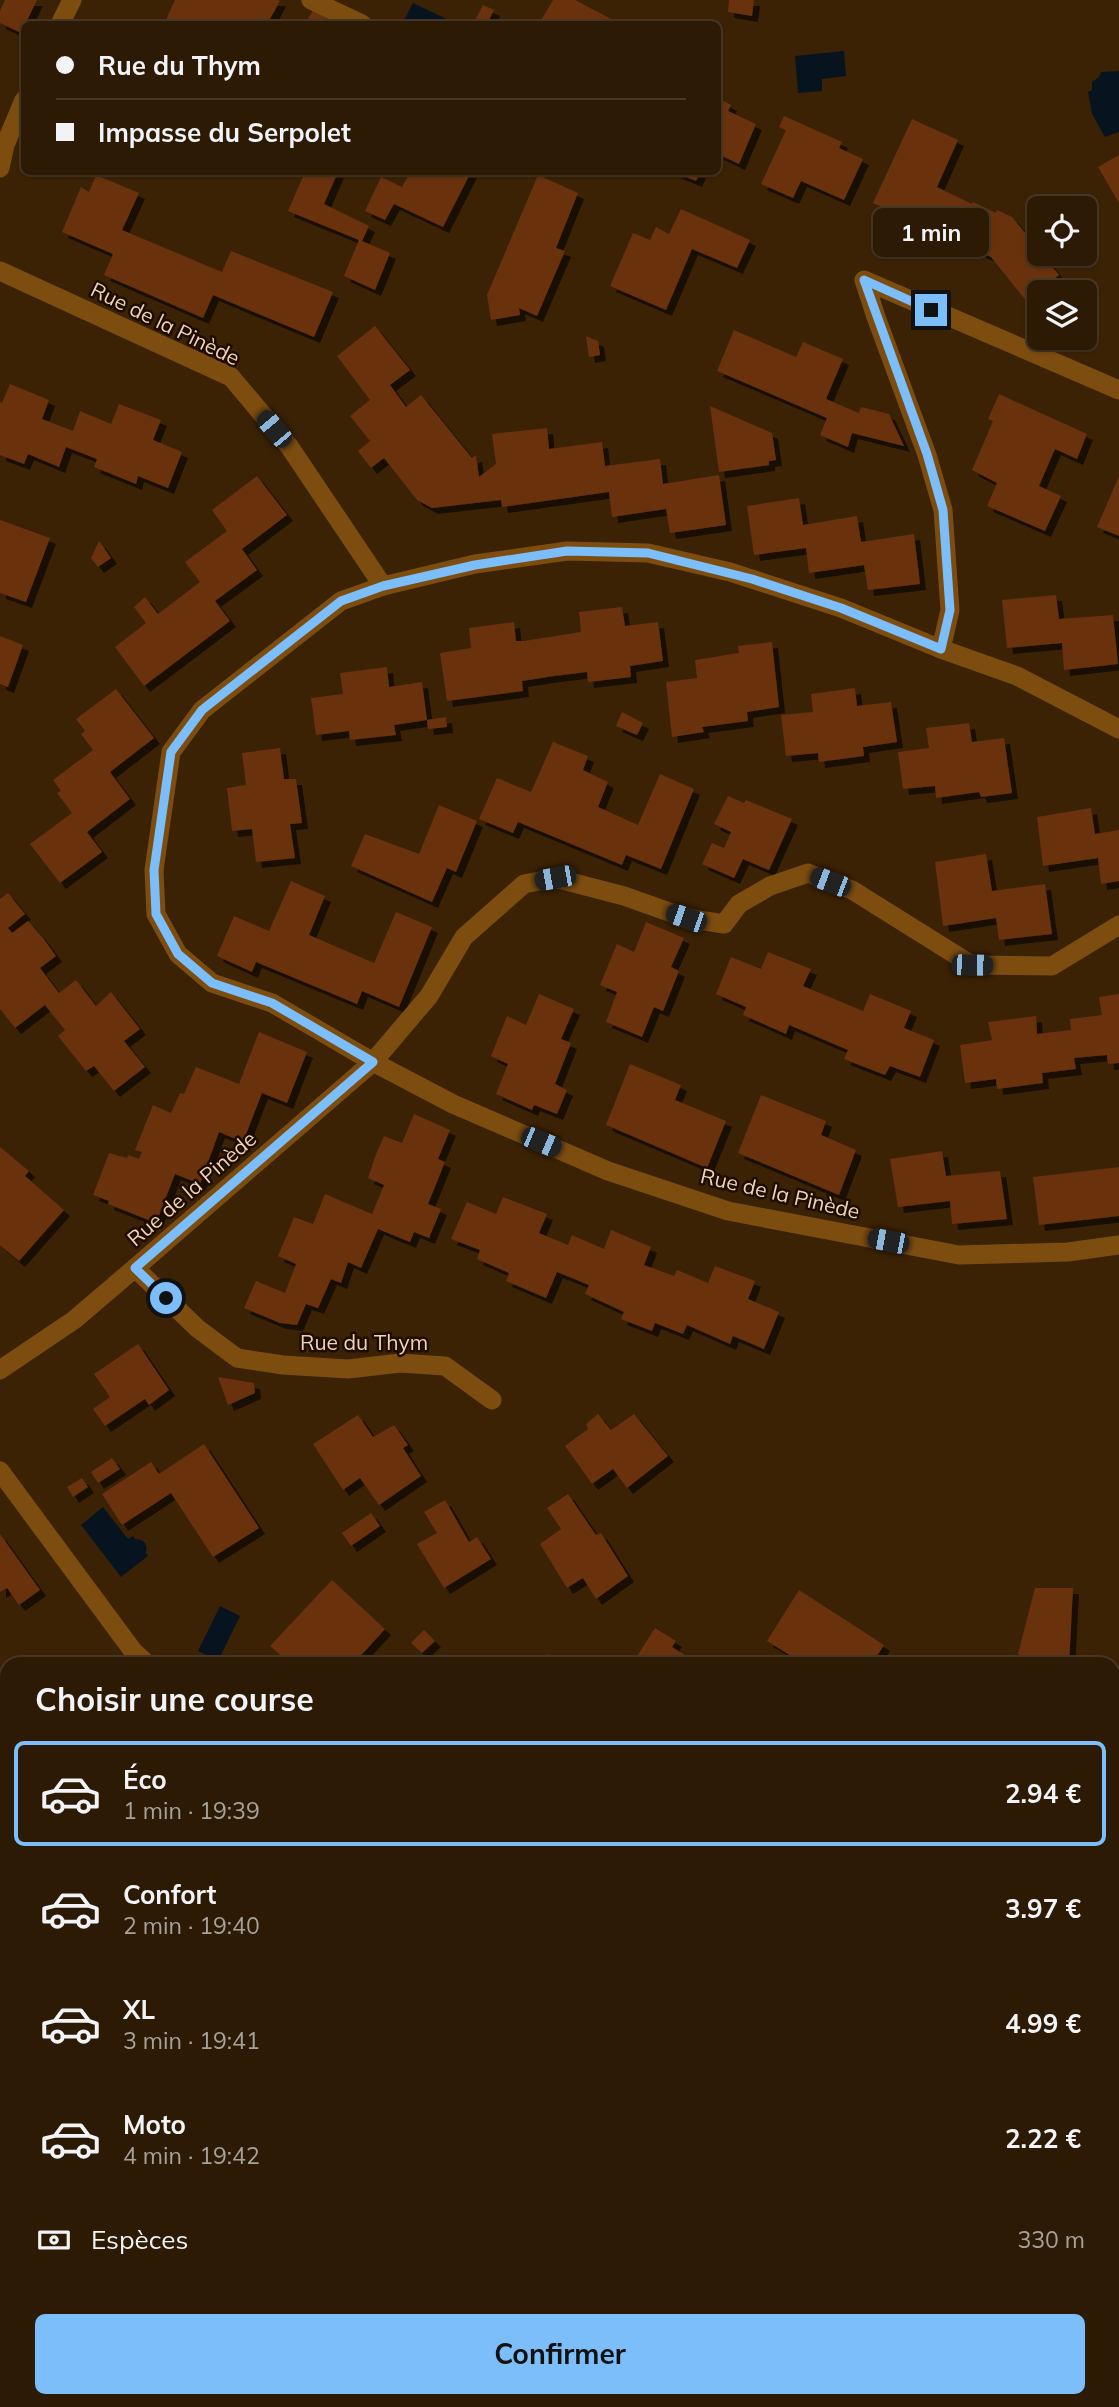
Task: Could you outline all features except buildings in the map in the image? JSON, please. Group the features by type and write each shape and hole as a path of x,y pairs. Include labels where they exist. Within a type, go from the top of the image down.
{"street":[{"path":"62,21 72,0"},
{"path":"311,0 356,21"},
{"path":"0,168 5,145 21,107"},
{"name":"Rue de la Pinède","path":"0,271 231,377 289,446 383,586"},
{"path":"941,649 950,610 943,510 927,454 864,280 1119,390"},
{"name":"Rue de la Pinède","path":"1119,729 1017,676 941,649 841,608 730,572 648,553 567,551 475,565 383,586 341,601 202,710 171,752 154,870 156,914 178,954 212,983 272,1003 373,1062 453,1104 608,1171 728,1211 959,1255 1068,1252 1119,1245"},
{"name":"Rue de la Pinède","path":"135,1268 373,1062 429,996 464,937 524,884 555,878 624,896 686,918 724,924 738,904 770,886 808,873 852,890 972,965 1052,966 1119,925"},
{"path":"0,1370 74,1320 135,1268"},
{"name":"Rue du Thym","path":"135,1268 197,1328 237,1358 284,1365 348,1369 400,1363 445,1366 492,1400"},
{"path":"0,1471 139,1657"}],"water":[{"path":"413,3 451,21 404,21"},
{"path":"844,51 846,76 822,79 822,91 798,93 795,56"},
{"path":"1119,71 1119,132 1105,137 1092,114 1088,92 1092,90 1092,82 1101,72"},
{"path":"103,1507 128,1539 133,1536 146,1545 148,1556 121,1577 81,1525"},
{"path":"220,1606 240,1616 220,1657 210,1657 198,1651"}],"route":[{"path":"166,1298 135,1268 373,1062 272,1003 212,983 178,954 156,914 154,870 171,752 202,710 341,601 383,586 475,565 567,551 648,553 730,572 841,608 941,649 950,610 943,510 927,454 864,280 931,310"}]}
